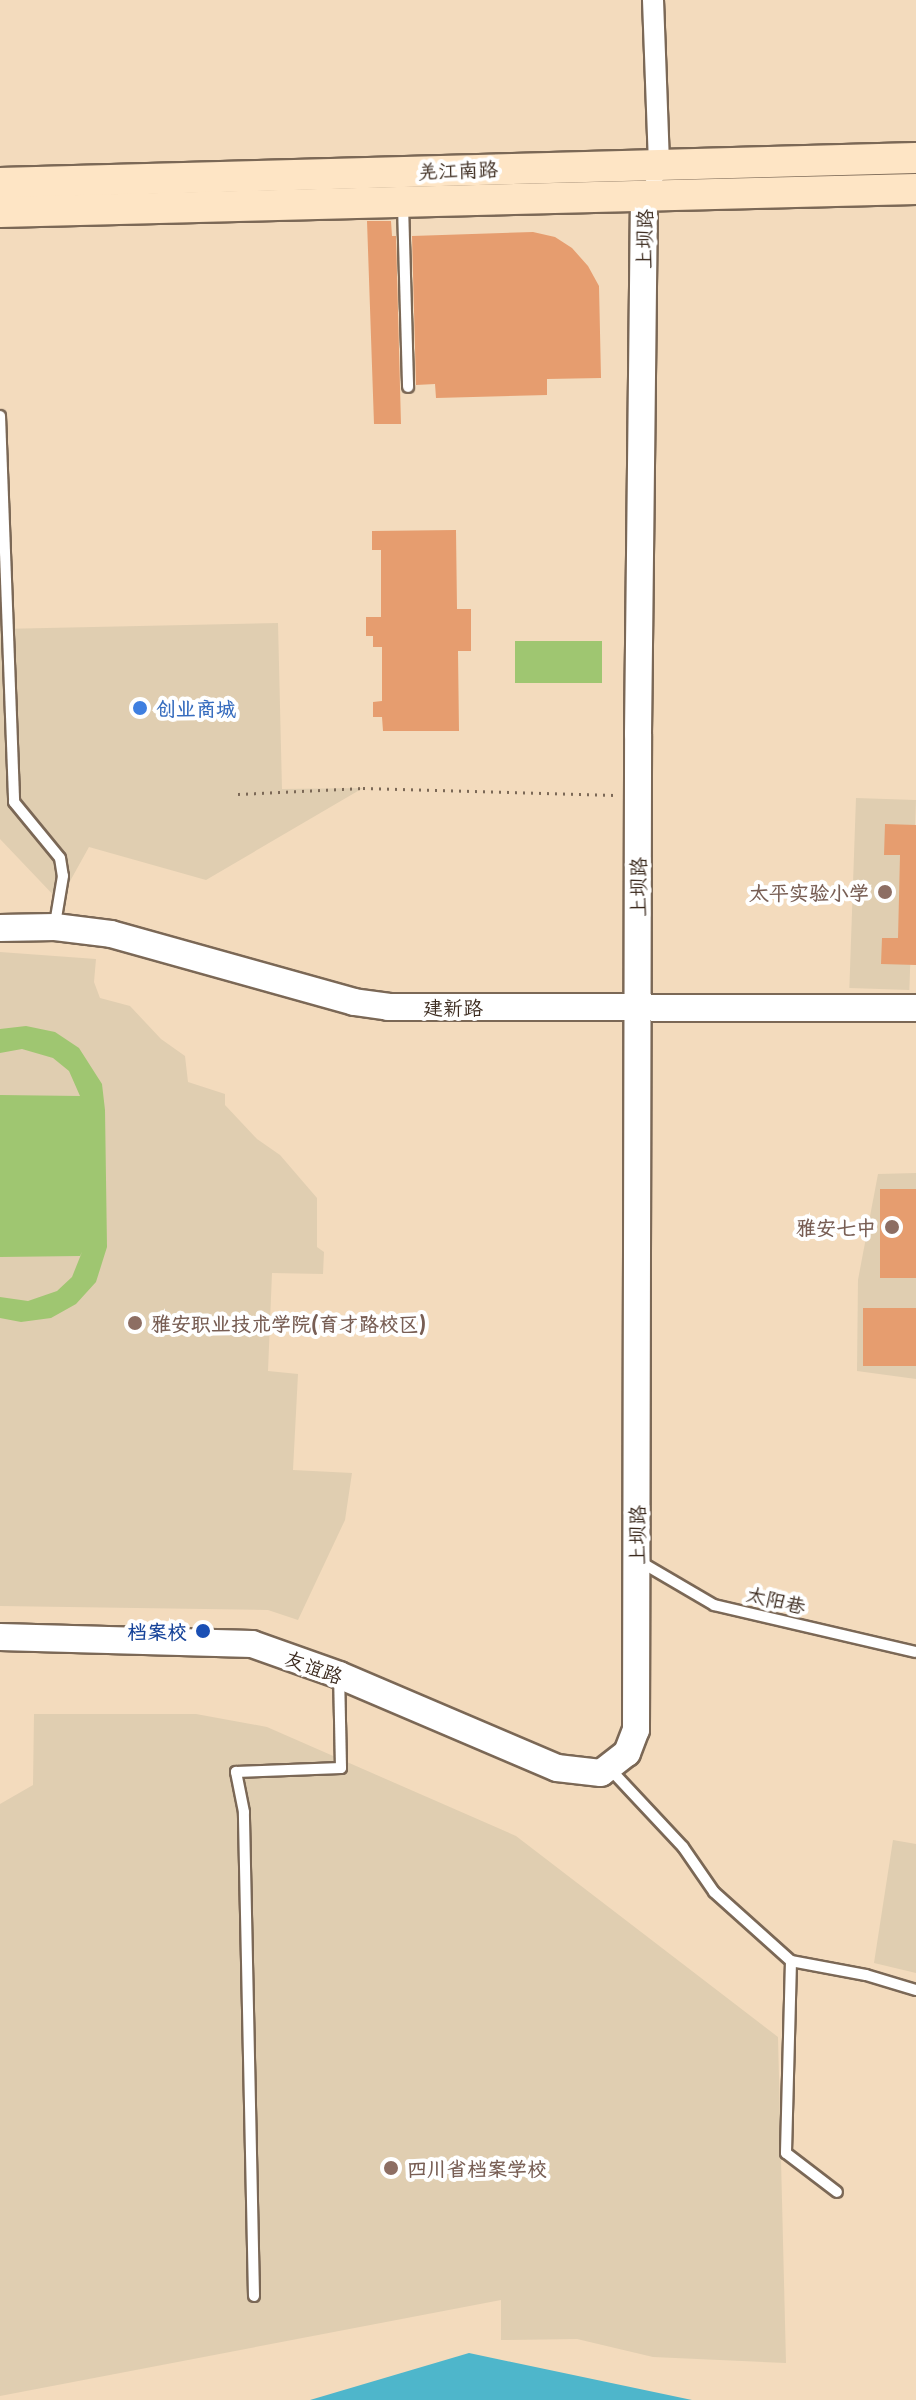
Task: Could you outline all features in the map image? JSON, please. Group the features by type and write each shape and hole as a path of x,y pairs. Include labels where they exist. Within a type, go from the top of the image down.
{"main road":[{"name":"羌江南路","path":"0,183 916,158"},
{"name":"羌江南路","path":"0,212 916,189"}],"street":[{"name":"上坝路","path":"610,1769 627,1753 636,1730 638,796 644,198 659,164 653,0"},
{"name":"建新路","path":"0,928 55,927 111,934 354,1002 388,1007 916,1008"},
{"name":"友谊路","path":"0,1637 252,1644 339,1675 557,1768 589,1773 610,1769"}],"lane":[{"path":"403,203 408,387"},
{"path":"0,416 14,802 60,858 63,876 55,927"},
{"name":"太阳巷","path":"637,1560 714,1605 916,1652"},
{"path":"254,2296 244,1812 236,1772 341,1768 339,1675"},
{"path":"610,1769 683,1847 714,1892 791,1961 866,1975 916,1990"},
{"path":"791,1961 786,2153 837,2192"}],"path":[{"path":"238,794 363,788 638,796"}],"shaded area":[{"name":"创业商城","path":"278,623 282,789 363,788 206,880 89,847 59,901 0,839 0,629"},
{"name":"太平实验小学","path":"856,798 916,800 909,990 849,988"},
{"name":"雅安职业技术学院(育才路校区)","path":"0,952 96,959 94,982 100,998 130,1006 161,1039 185,1056 188,1082 225,1094 225,1105 257,1139 280,1155 317,1198 317,1247 324,1252 323,1274 272,1273 268,1371 298,1374 293,1470 352,1473 345,1520 298,1620 268,1610 0,1606"},
{"name":"雅安七中","path":"916,1173 916,1379 857,1371 858,1280 878,1174"},
{"name":"四川省档案学校","path":"34,1714 196,1714 267,1727 516,1836 778,2037 786,2363 653,2357 577,2339 501,2340 501,2300 0,2396 0,1804 33,1785"},
{"path":"893,1840 916,1844 916,1973 874,1963"}],"green space":[{"path":"515,641 602,641 602,683 515,683"},
{"path":"26,1026 55,1032 79,1048 102,1084 107,1247 96,1282 76,1304 51,1318 21,1322 0,1318 0,1297 28,1301 57,1291 72,1277 82,1252 80,1256 0,1257 0,1095 80,1096 69,1071 53,1058 22,1049 0,1053 0,1029"}],"water":[{"path":"469,2353 692,2400 310,2400"}],"building":[{"path":"367,221 391,221 392,236 396,236 401,424 374,424"},
{"path":"533,232 555,237 572,248 588,266 599,286 601,378 547,379 547,395 436,398 435,384 416,385 412,236"},
{"path":"456,530 457,609 471,609 471,651 458,651 459,731 383,731 382,717 373,717 373,702 382,701 382,647 373,647 373,636 366,636 366,617 381,617 381,550 372,550 372,531"},
{"path":"885,824 916,825 916,965 881,964 882,938 898,938 900,855 884,855"},
{"path":"880,1189 916,1189 916,1278 880,1278"},
{"path":"863,1308 916,1308 916,1366 863,1366"}],"place":[{"name":"创业商城","path":"140,708"},
{"name":"太平实验小学","path":"885,892"},
{"name":"雅安七中","path":"892,1227"},
{"name":"雅安职业技术学院(育才路校区)","path":"135,1323"},
{"name":"档案校","path":"203,1631"},
{"name":"四川省档案学校","path":"391,2168"}]}
